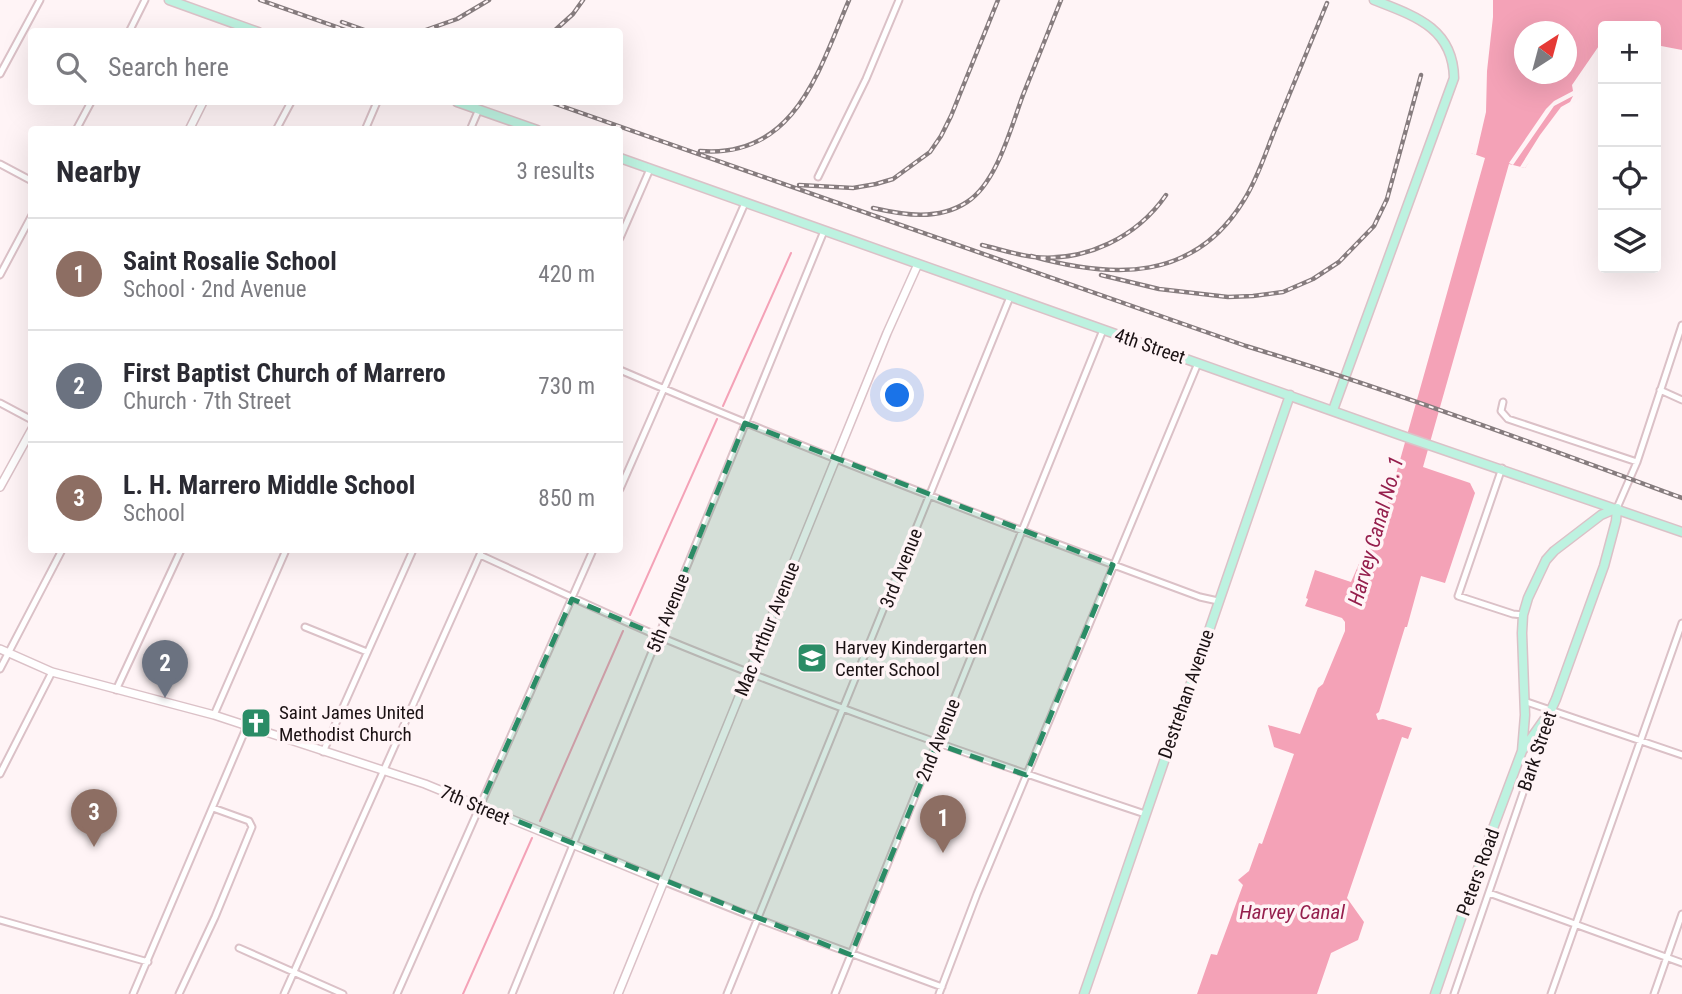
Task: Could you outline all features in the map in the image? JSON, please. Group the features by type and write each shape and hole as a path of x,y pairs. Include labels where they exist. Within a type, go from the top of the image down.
{"main road":[{"path":"169,0 239,28"},
{"path":"1333,410 1454,78 1454,61 1438,32 1423,22 1374,0"},
{"path":"466,105 526,126"},
{"name":"4th Street","path":"623,159 1400,435 1682,532"},
{"name":"Destrehan Avenue","path":"1084,994 1290,395"},
{"name":"Peters Road","path":"1522,751 1523,615 1528,598 1546,560 1601,516 1617,508"},
{"name":"Bark Street","path":"1551,710 1604,566 1617,508"},
{"name":"Peters Road","path":"1435,994 1522,751 1551,710"}],"street":[{"path":"0,74 40,0"},
{"path":"131,28 145,0"},
{"path":"818,177 866,79 899,0"},
{"path":"78,126 89,105"},
{"path":"191,126 202,105"},
{"path":"278,126 289,105"},
{"path":"367,126 376,105"},
{"path":"472,126 479,109"},
{"path":"0,164 28,179"},
{"path":"623,231 650,169"},
{"path":"623,482 745,203"},
{"path":"0,275 28,222"},
{"name":"5th Avenue","path":"512,994 824,231"},
{"name":"Mac Arthur Avenue","path":"618,994 887,333 918,264"},
{"name":"3rd Avenue","path":"727,994 1010,297"},
{"path":"1617,508 1637,462 1682,325"},
{"name":"2nd Avenue","path":"835,994 1103,330"},
{"path":"941,991 1026,775 1198,363"},
{"path":"623,371 745,423 1023,531 1217,601"},
{"path":"1660,390 1682,400"},
{"path":"1503,402 1501,411 1508,419 1637,462"},
{"path":"0,404 28,418"},
{"path":"0,487 28,436"},
{"path":"1502,468 1458,596 1523,615"},
{"path":"0,669 60,553"},
{"path":"116,690 180,553"},
{"path":"214,715 285,553"},
{"path":"323,752 411,553"},
{"path":"285,994 481,553"},
{"path":"483,553 572,599 750,672 936,744 1144,814"},
{"path":"397,994 592,553"},
{"path":"1551,994 1682,623"},
{"path":"304,626 367,652"},
{"name":"7th Street","path":"0,649 52,672 214,715 425,784 941,991"},
{"path":"0,774 52,672"},
{"path":"1524,701 1682,755"},
{"name":"Bark Street","path":"1454,994 1551,710"},
{"path":"133,994 247,726"},
{"path":"180,994 252,827 243,817 213,808"},
{"path":"1489,893 1682,963"},
{"path":"1654,994 1682,914"},
{"path":"0,920 148,962"},
{"path":"239,948 343,994"}],"highlighted area":[{"path":"745,423 1113,565 1026,775 937,744 851,955 480,806 572,599 659,636"}],"water":[{"name":"Harvey Canal","path":"1485,0 1682,0 1682,50 1661,46 1661,21 1598,21 1598,55 1574,91 1575,100 1564,111 1525,168 1509,164 1423,467 1470,483 1475,493 1445,583 1421,576 1407,627 1379,712 1376,714 1378,720 1383,719 1412,728 1408,739 1402,737 1347,898 1364,922 1358,940 1331,953 1317,994 1197,994 1211,954 1217,955 1243,885 1238,880 1249,871 1259,843 1262,844 1294,754 1274,747 1268,725 1300,734 1345,631 1342,618 1305,606 1315,570 1351,582 1376,514 1384,517 1485,158 1471,153 1482,112"}],"pier":[{"path":"1481,0 1493,0 1493,17 1486,112 1476,155 1468,152 1478,111 1483,51"},
{"path":"1598,47 1598,60 1578,91 1578,100 1525,168 1520,167 1540,135 1573,96 1554,106 1513,165 1509,163 1546,109 1554,101 1573,91 1572,85 1577,84 1577,78"}],"waterway":[{"path":"723,406 791,253"},
{"path":"630,615 717,419"},
{"path":"540,821 623,631"},
{"path":"463,994 532,838"}],"railway":[{"path":"260,0 340,28"},
{"path":"431,28 457,19 489,0"},
{"path":"557,28 583,0"},
{"path":"700,151 732,150 759,141 781,125 799,105 814,81 849,0"},
{"path":"799,185 853,188 876,184 893,179 930,152 951,116 998,0"},
{"path":"873,208 897,213 933,214 956,208 978,193 1002,153 1061,0"},
{"path":"1031,256 1062,264 1121,270 1150,267 1176,260 1201,247 1224,227 1249,192 1327,3"},
{"path":"342,22 359,28"},
{"path":"1101,275 1159,289 1228,297 1283,292 1313,279 1339,262 1374,226 1387,199 1421,75"},
{"path":"559,105 618,126"},
{"path":"623,128 1246,346 1520,438 1682,498"},
{"path":"982,245 1034,257 1091,251 1109,244 1140,223 1166,195"}],"place":[{"name":"Harvey Kindergarten Center School","path":"812,658"},
{"name":"First Baptist Church of Marrero","path":"165,698"},
{"name":"Saint James United Methodist Church","path":"256,723"},
{"name":"L. H. Marrero Middle School","path":"94,847"},
{"name":"Saint Rosalie School","path":"943,853"}],"water label":[{"name":"Harvey Canal No. 1","path":"1376,531"}]}
